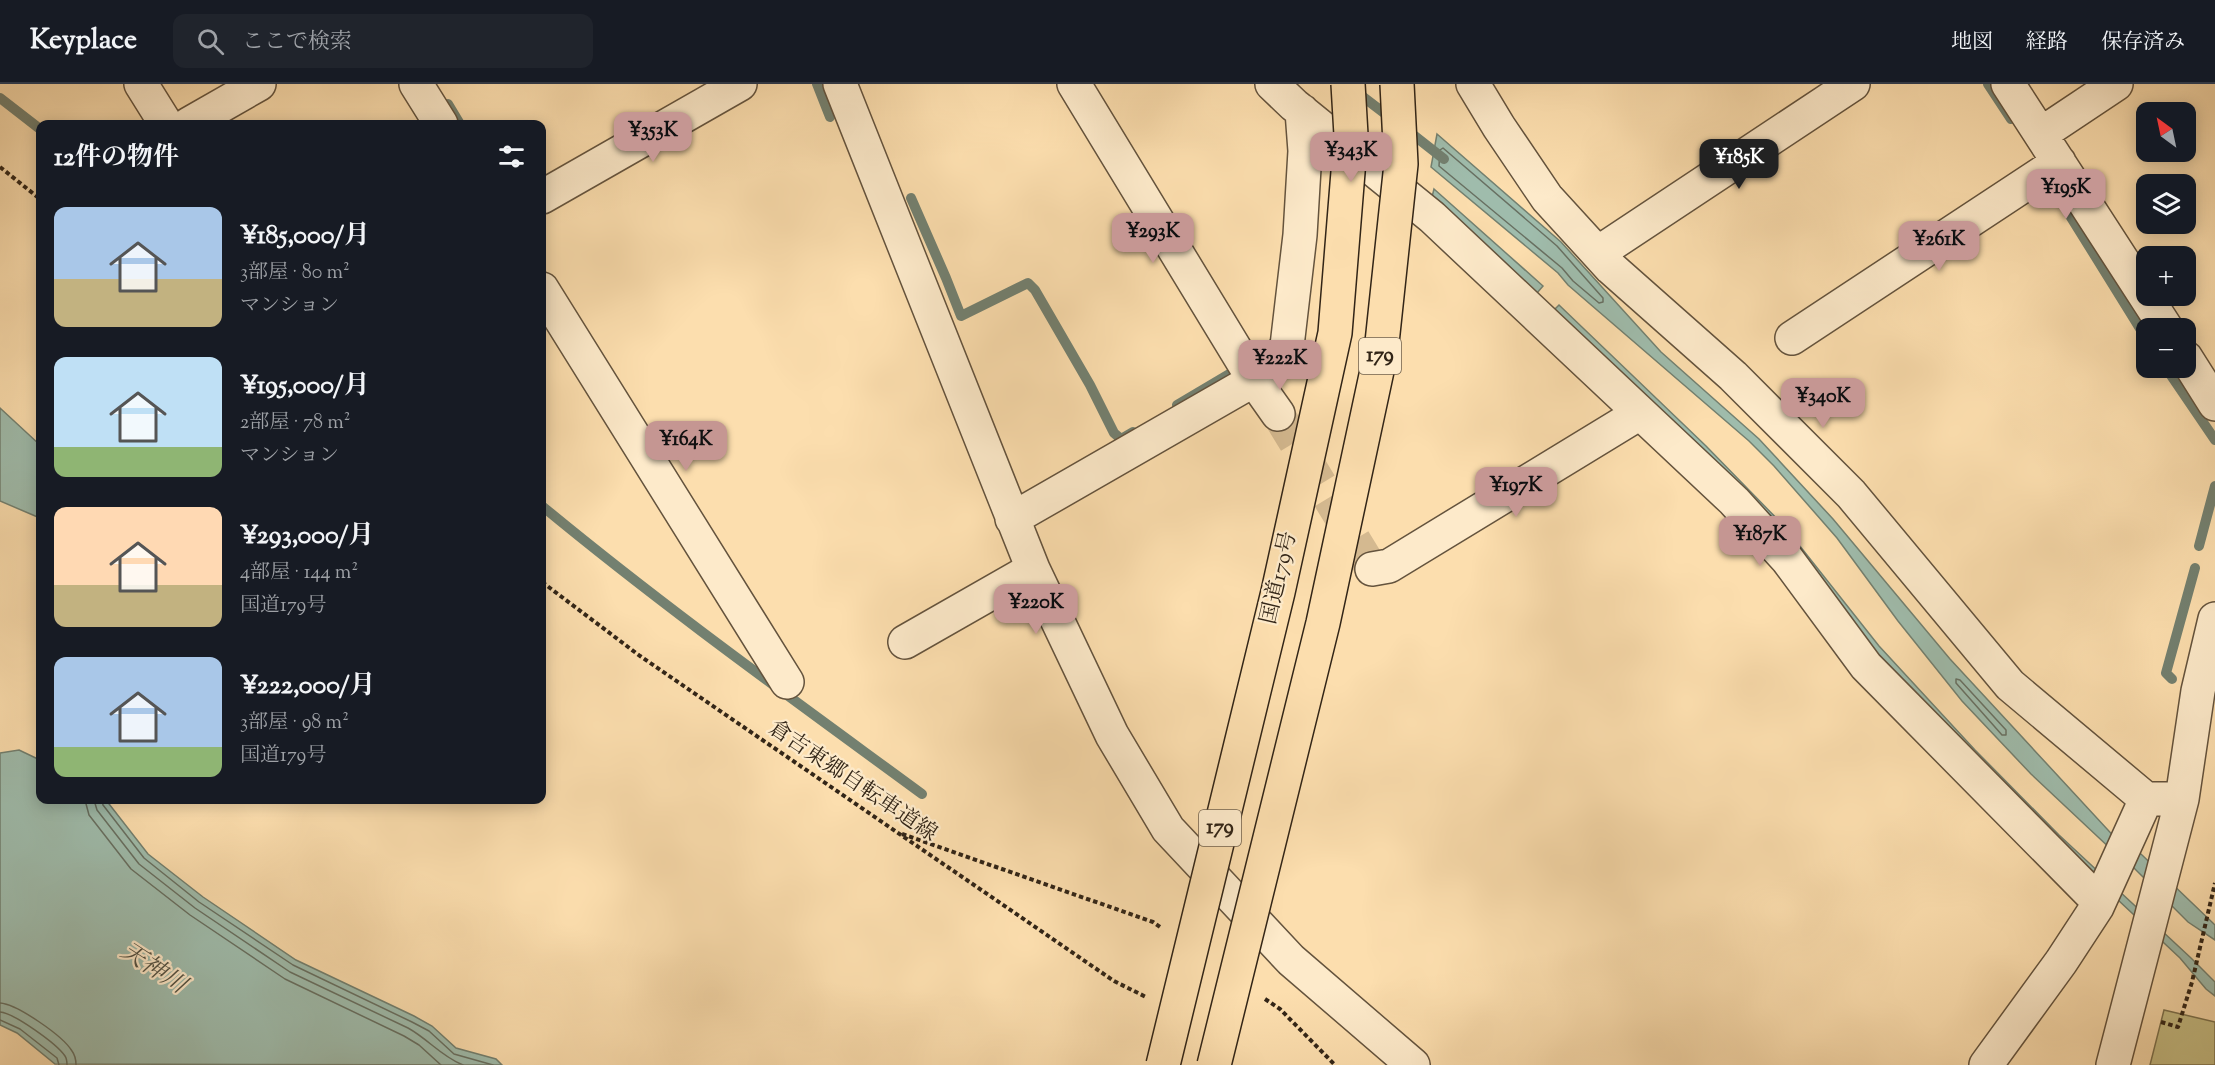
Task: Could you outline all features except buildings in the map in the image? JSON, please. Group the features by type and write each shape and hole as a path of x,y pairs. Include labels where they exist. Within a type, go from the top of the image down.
{"highway":[{"name":"国道179号","path":"1163,1065 1275,603 1335,333 1351,135 1348,84"},
{"name":"179","path":"1214,1065 1323,623 1381,352 1401,164 1397,84"}],"street":[{"path":"141,84 164,120"},
{"path":"196,120 259,84"},
{"path":"416,84 438,120"},
{"path":"546,195 740,84"},
{"path":"840,84 1012,519 1112,735 1168,829 1291,960 1413,1065"},
{"path":"1074,84 1254,380 1278,414"},
{"path":"1272,84 1432,217 1734,501 1787,559 1866,666 2099,902"},
{"path":"1473,84 1547,198 1611,268 1733,376 1851,494 2010,685 2146,799 2182,799"},
{"path":"1598,253 1853,84"},
{"path":"2008,84 2160,318"},
{"path":"2041,134 2116,84"},
{"path":"1012,519 1254,380 1275,362 1287,346 1300,235 1305,162 1302,111"},
{"path":"1792,338 2059,162"},
{"path":"546,295 787,682"},
{"path":"2196,374 2215,404"},
{"path":"1372,569 1389,566 1640,413"},
{"path":"905,642 1033,568"},
{"path":"2113,1065 2182,799 2198,691 2215,620"},
{"path":"1986,1065 2061,962 2099,902 2146,799"}],"path":[{"path":"0,167 36,196"},
{"name":"倉吉東郷自転車道線","path":"546,585 640,656 896,832 1114,981 1150,999"},
{"path":"896,832 1102,903 1153,922 1163,929"},
{"path":"2159,1021 2178,1027 2192,982 2215,883"},
{"path":"1260,996 1280,1009 1335,1065"}],"shaded area":[{"path":"2164,1010 2215,1022 2215,1065 2150,1065"}],"water":[{"path":"1437,134 1561,242 1661,352 1759,439 1833,519 1950,659 2119,842 2141,854 2215,925 2215,940 2188,922 2133,867 2031,774 1962,701 1898,621 1837,538 1749,441 1568,285 1558,273 1431,167"},
{"path":"1434,189 1543,286 1537,293 1431,201"},
{"path":"1559,305 1706,446 1784,526 1879,646 1975,750 2059,835 2215,982 2215,996 2206,989 2180,958 2040,827 1553,311"},
{"path":"0,408 36,441 36,516 0,501"},
{"name":"天神川","path":"19,750 36,758 36,804 109,804 148,854 203,897 296,960 414,1016 432,1026 456,1048 496,1059 502,1065 55,1064 17,1033 0,1025 0,753"}],"waterway":[{"path":"817,84 830,117"},
{"path":"1988,84 2011,119"},
{"path":"1354,90 1392,119"},
{"path":"0,98 36,126"},
{"path":"448,104 458,120"},
{"path":"1407,130 1444,159"},
{"path":"911,198 961,316 1028,283 1035,290 1090,385 1114,433 1121,439 1133,432"},
{"path":"2069,214 2136,322"},
{"path":"1177,405 1231,373"},
{"path":"2173,378 2215,440"},
{"path":"2199,546 2215,486"},
{"path":"546,509 682,617 922,794"},
{"path":"2172,679 2166,673 2195,568"}],"tunnel":[{"path":"1278,414 1372,569"}]}
